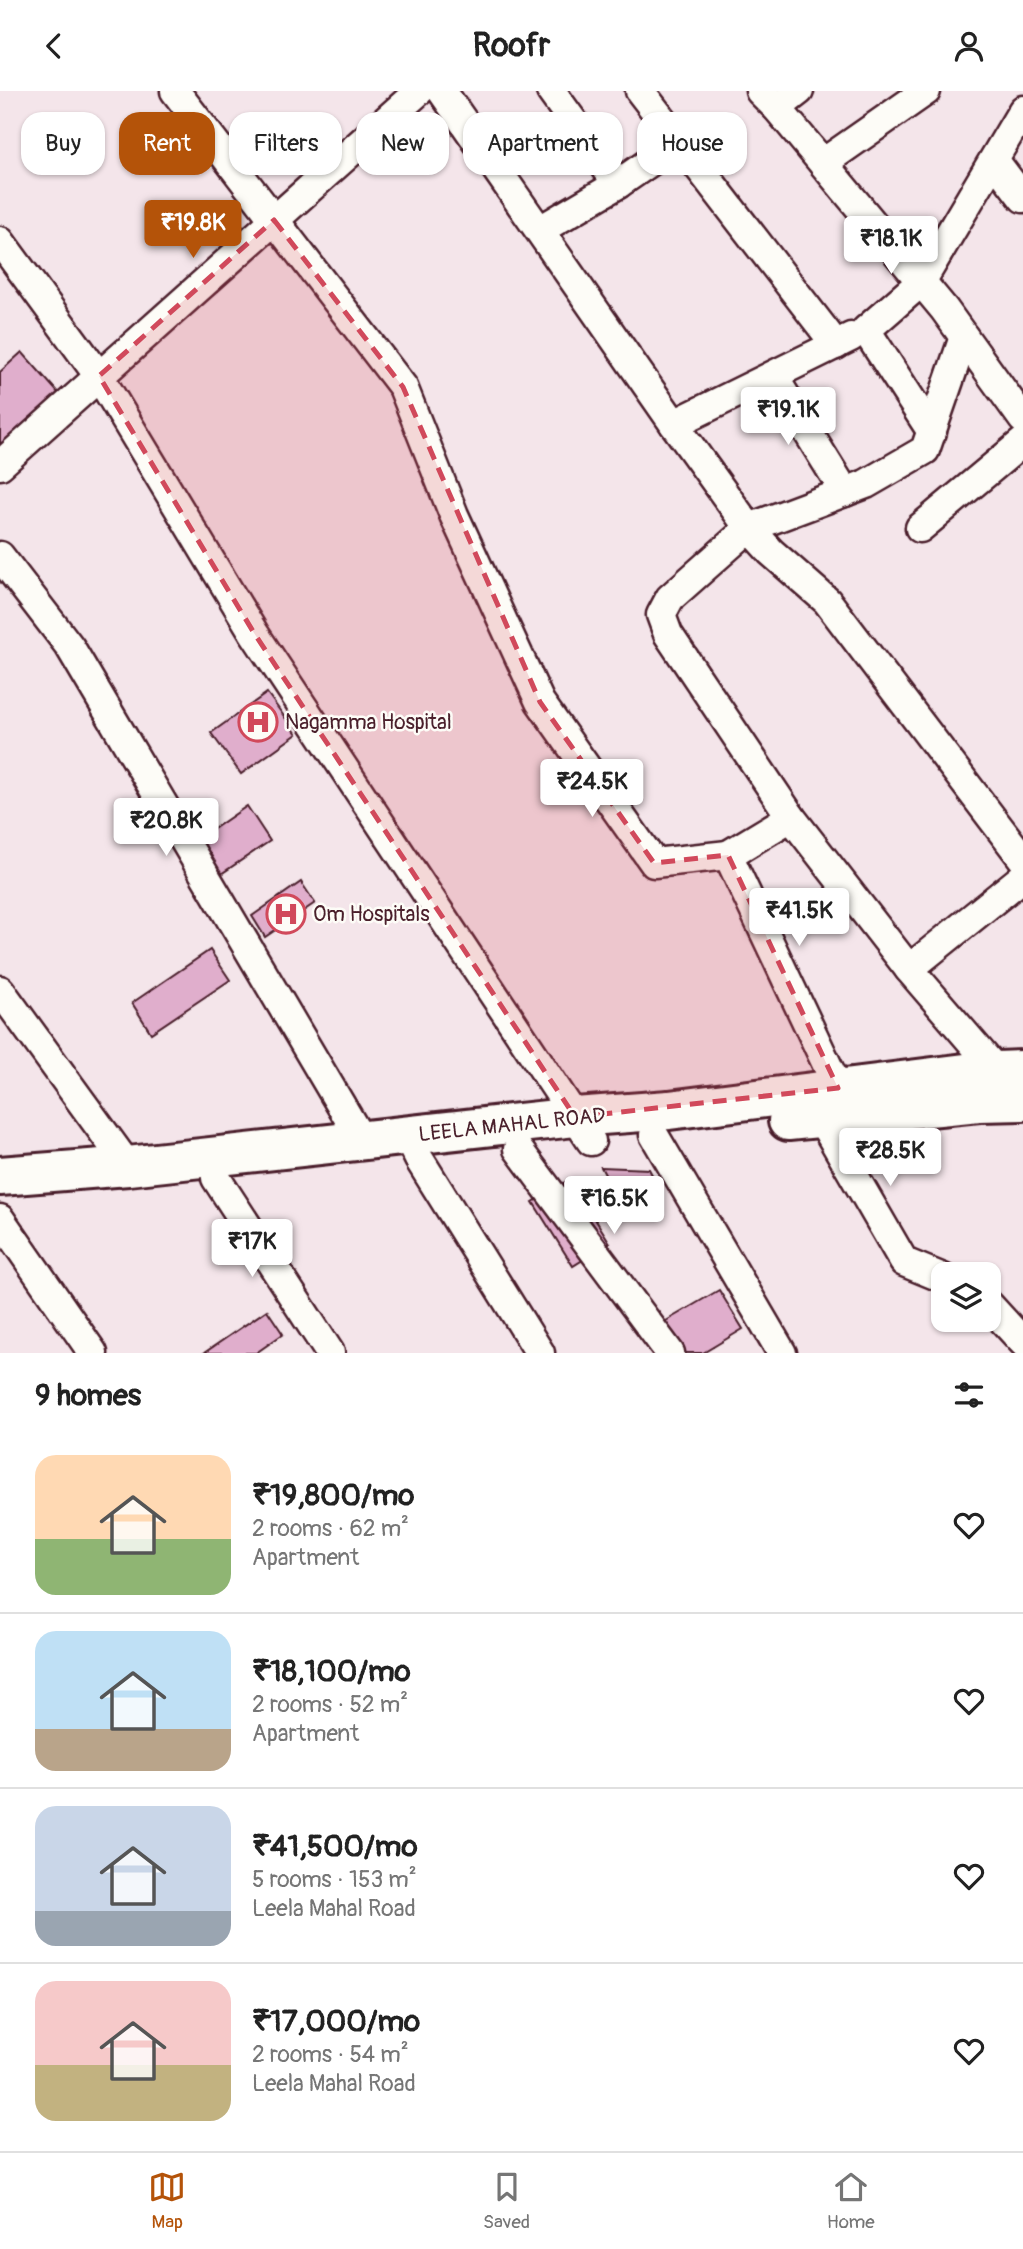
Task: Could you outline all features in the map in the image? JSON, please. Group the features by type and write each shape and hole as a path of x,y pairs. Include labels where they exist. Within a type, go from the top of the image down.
{"main road":[{"name":"LEELA MAHAL ROAD","path":"0,1198 216,1178 413,1147 583,1129 654,1135 1009,1070"},
{"name":"LEELA MAHAL ROAD","path":"0,1176 128,1166 362,1141 413,1147 517,1149 583,1129 669,1110 829,1103 1023,1101"}],"street":[{"path":"175,91 403,387 454,515 540,702 654,863 728,855 790,817"},
{"path":"0,465 419,91"},
{"path":"442,91 749,528 771,552 827,601 1023,859"},
{"path":"551,91 618,184"},
{"path":"640,91 656,112"},
{"path":"823,163 926,91"},
{"path":"779,97 823,163 964,337 1023,419"},
{"path":"674,424 866,330 921,282 1023,110"},
{"path":"993,160 1023,198"},
{"path":"540,230 637,171"},
{"path":"705,175 836,345"},
{"path":"0,241 99,376 254,633 583,1129"},
{"path":"866,330 932,432"},
{"path":"964,337 925,450 866,484 749,528 670,598 661,615 668,634 790,817 909,968 1009,1070"},
{"path":"773,376 845,492"},
{"path":"920,528 1023,442"},
{"path":"0,556 70,647 362,1141"},
{"path":"728,855 829,1103 904,1262 931,1273"},
{"path":"909,968 1023,877"},
{"path":"0,990 128,1166"},
{"path":"654,1135 782,1353"},
{"path":"413,1147 540,1353"},
{"path":"517,1149 670,1353"},
{"path":"216,1178 330,1353"},
{"path":"0,1219 93,1353"},
{"path":"1001,1318 1023,1342"}],"highlighted area":[{"path":"274,220 403,387 540,702 654,863 728,855 838,1088 575,1117 254,633 99,376"}],"building":[{"path":"22,352 61,396 0,450 0,372"},
{"path":"267,693 297,734 241,774 211,733"},
{"path":"247,806 270,841 212,880 189,846"},
{"path":"301,882 315,903 265,937 252,916"},
{"path":"210,950 230,980 151,1033 132,1003"},
{"path":"601,1167 649,1169 659,1188 622,1207"},
{"path":"570,1179 610,1243 573,1266 533,1202"},
{"path":"719,1290 743,1329 703,1353 653,1353 642,1335"},
{"path":"267,1310 283,1334 256,1353 204,1353"}],"place":[{"name":"Nagamma Hospital","path":"258,722"},
{"name":"Om Hospitals","path":"286,914"}]}
